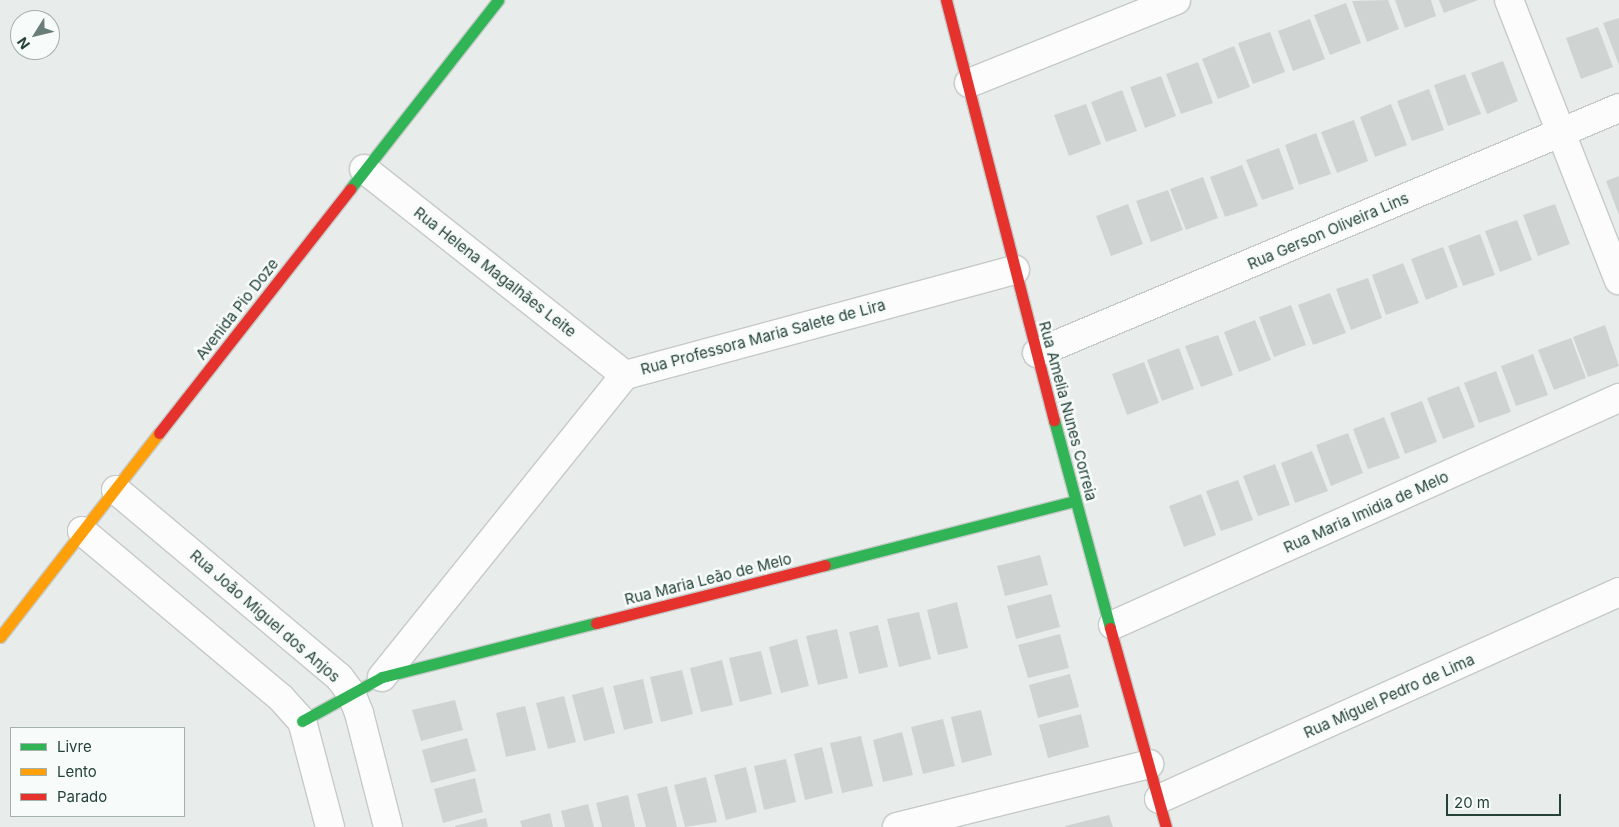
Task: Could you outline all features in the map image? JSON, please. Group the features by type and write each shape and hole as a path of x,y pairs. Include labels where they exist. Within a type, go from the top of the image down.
{"street":[{"name":"Avenida Pio Doze","path":"0,637 498,0"},
{"name":"Rua Amelia Nunes Correia","path":"946,0 1076,501 1113,625 1166,827"},
{"path":"969,83 1176,0"},
{"path":"1509,0 1619,280"},
{"name":"Rua Gerson Oliveira Lins","path":"1037,353 1619,108"},
{"name":"Rua Helena Magalhães Leite","path":"364,169 626,374"},
{"name":"Rua Professora Maria Salete de Lira","path":"382,677 626,374 1016,270"},
{"name":"Rua Maria Imidia de Melo","path":"1113,625 1619,398"},
{"name":"Rua João Miguel dos Anjos","path":"116,490 339,677 351,694 388,827"},
{"name":"Rua Maria Leão de Melo","path":"302,721 382,677 1076,501"},
{"path":"82,531 281,698 302,721 330,827"},
{"name":"Rua Miguel Pedro de Lima","path":"1159,799 1619,592"},
{"path":"896,827 1149,764"}],"building":[{"path":"1388,0 1399,29 1367,42 1352,1"},
{"path":"1395,0 1431,0 1436,16 1405,28"},
{"path":"1439,0 1478,0 1444,13"},
{"path":"1346,3 1361,43 1330,55 1314,15"},
{"path":"1619,18 1619,65 1603,23"},
{"path":"1310,19 1325,59 1293,71 1278,31"},
{"path":"1598,27 1613,67 1581,79 1566,38"},
{"path":"1270,32 1285,72 1253,84 1238,43"},
{"path":"1234,46 1250,87 1218,99 1202,59"},
{"path":"1503,61 1518,101 1487,114 1471,73"},
{"path":"1198,62 1213,103 1181,114 1166,74"},
{"path":"1465,74 1481,114 1448,126 1434,85"},
{"path":"1161,76 1176,116 1145,128 1130,87"},
{"path":"1429,89 1444,130 1412,141 1397,101"},
{"path":"1122,90 1137,131 1106,142 1091,102"},
{"path":"1086,104 1101,144 1069,156 1054,115"},
{"path":"1391,104 1407,145 1375,157 1360,117"},
{"path":"1354,120 1368,161 1337,173 1321,132"},
{"path":"1316,133 1331,174 1299,185 1285,145"},
{"path":"1279,148 1294,189 1262,200 1246,160"},
{"path":"1242,165 1258,206 1225,217 1210,177"},
{"path":"1619,176 1619,215 1606,181"},
{"path":"1203,177 1218,218 1186,230 1170,189"},
{"path":"1168,190 1183,230 1151,242 1136,201"},
{"path":"1128,204 1143,244 1111,256 1096,216"},
{"path":"1555,204 1570,244 1538,256 1523,215"},
{"path":"1517,220 1532,260 1500,272 1485,231"},
{"path":"1480,234 1495,275 1463,286 1448,246"},
{"path":"1443,247 1458,287 1426,300 1411,259"},
{"path":"1403,263 1419,303 1386,315 1372,275"},
{"path":"1368,278 1382,318 1351,330 1336,289"},
{"path":"1330,293 1346,333 1313,345 1298,305"},
{"path":"1291,305 1306,345 1274,357 1259,317"},
{"path":"1255,320 1271,360 1239,372 1224,332"},
{"path":"1605,325 1619,366 1588,377 1573,337"},
{"path":"1218,335 1233,375 1201,387 1185,346"},
{"path":"1571,338 1586,378 1554,390 1538,350"},
{"path":"1179,348 1194,389 1162,401 1147,360"},
{"path":"1533,354 1548,395 1516,406 1501,366"},
{"path":"1144,362 1159,403 1127,415 1112,374"},
{"path":"1496,371 1511,412 1479,423 1464,383"},
{"path":"1459,386 1475,427 1443,439 1427,398"},
{"path":"1422,401 1437,442 1405,454 1390,413"},
{"path":"1384,417 1400,458 1368,469 1353,429"},
{"path":"1348,433 1363,473 1331,486 1316,445"},
{"path":"1312,451 1328,491 1295,503 1281,463"},
{"path":"1275,464 1290,505 1258,516 1243,476"},
{"path":"1238,480 1253,520 1221,531 1206,491"},
{"path":"1201,494 1216,535 1184,547 1169,506"},
{"path":"1040,555 1048,585 1005,596 997,566"},
{"path":"1051,594 1060,627 1016,639 1007,606"},
{"path":"957,602 968,648 938,655 927,610"},
{"path":"919,612 931,659 899,667 887,619"},
{"path":"878,625 888,667 859,674 849,632"},
{"path":"837,629 848,678 818,685 806,636"},
{"path":"1060,634 1069,668 1028,678 1018,645"},
{"path":"797,639 809,686 781,693 769,647"},
{"path":"761,651 772,694 740,702 729,658"},
{"path":"722,660 733,705 701,712 690,668"},
{"path":"682,670 693,714 661,722 650,677"},
{"path":"1070,674 1079,707 1038,718 1029,685"},
{"path":"643,679 653,723 624,730 613,686"},
{"path":"603,687 615,733 584,741 572,695"},
{"path":"564,696 576,742 548,749 536,703"},
{"path":"455,700 463,730 421,741 412,710"},
{"path":"525,706 536,750 506,757 496,713"},
{"path":"981,710 992,755 962,763 951,717"},
{"path":"1081,714 1089,747 1048,758 1039,725"},
{"path":"943,719 955,766 923,774 911,727"},
{"path":"902,732 913,775 883,782 873,740"},
{"path":"861,736 873,786 842,793 830,743"},
{"path":"467,738 476,771 431,783 422,750"},
{"path":"822,747 833,793 805,800 794,754"},
{"path":"786,759 796,802 764,810 754,766"},
{"path":"746,767 757,812 726,820 714,775"},
{"path":"706,777 717,822 685,827 674,785"},
{"path":"475,778 483,812 443,823 434,789"},
{"path":"667,786 677,827 646,827 637,794"},
{"path":"628,795 635,827 602,827 596,803"},
{"path":"588,804 594,827 565,827 561,811"},
{"path":"550,813 553,827 522,827 520,821"},
{"path":"1109,815 1113,827 1065,826"},
{"path":"486,818 488,827 455,827 455,826"}],"traffic: fast":[{"path":"350,189 498,0"},
{"path":"1054,420 1110,628"},
{"path":"825,565 1075,501"},
{"path":"302,721 382,677 596,623"}],"traffic: slow":[{"path":"0,637 159,433"}],"traffic: jam":[{"path":"946,0 1054,420"},
{"path":"159,433 350,189"},
{"path":"596,623 825,565"},
{"path":"1110,628 1166,827"}]}
